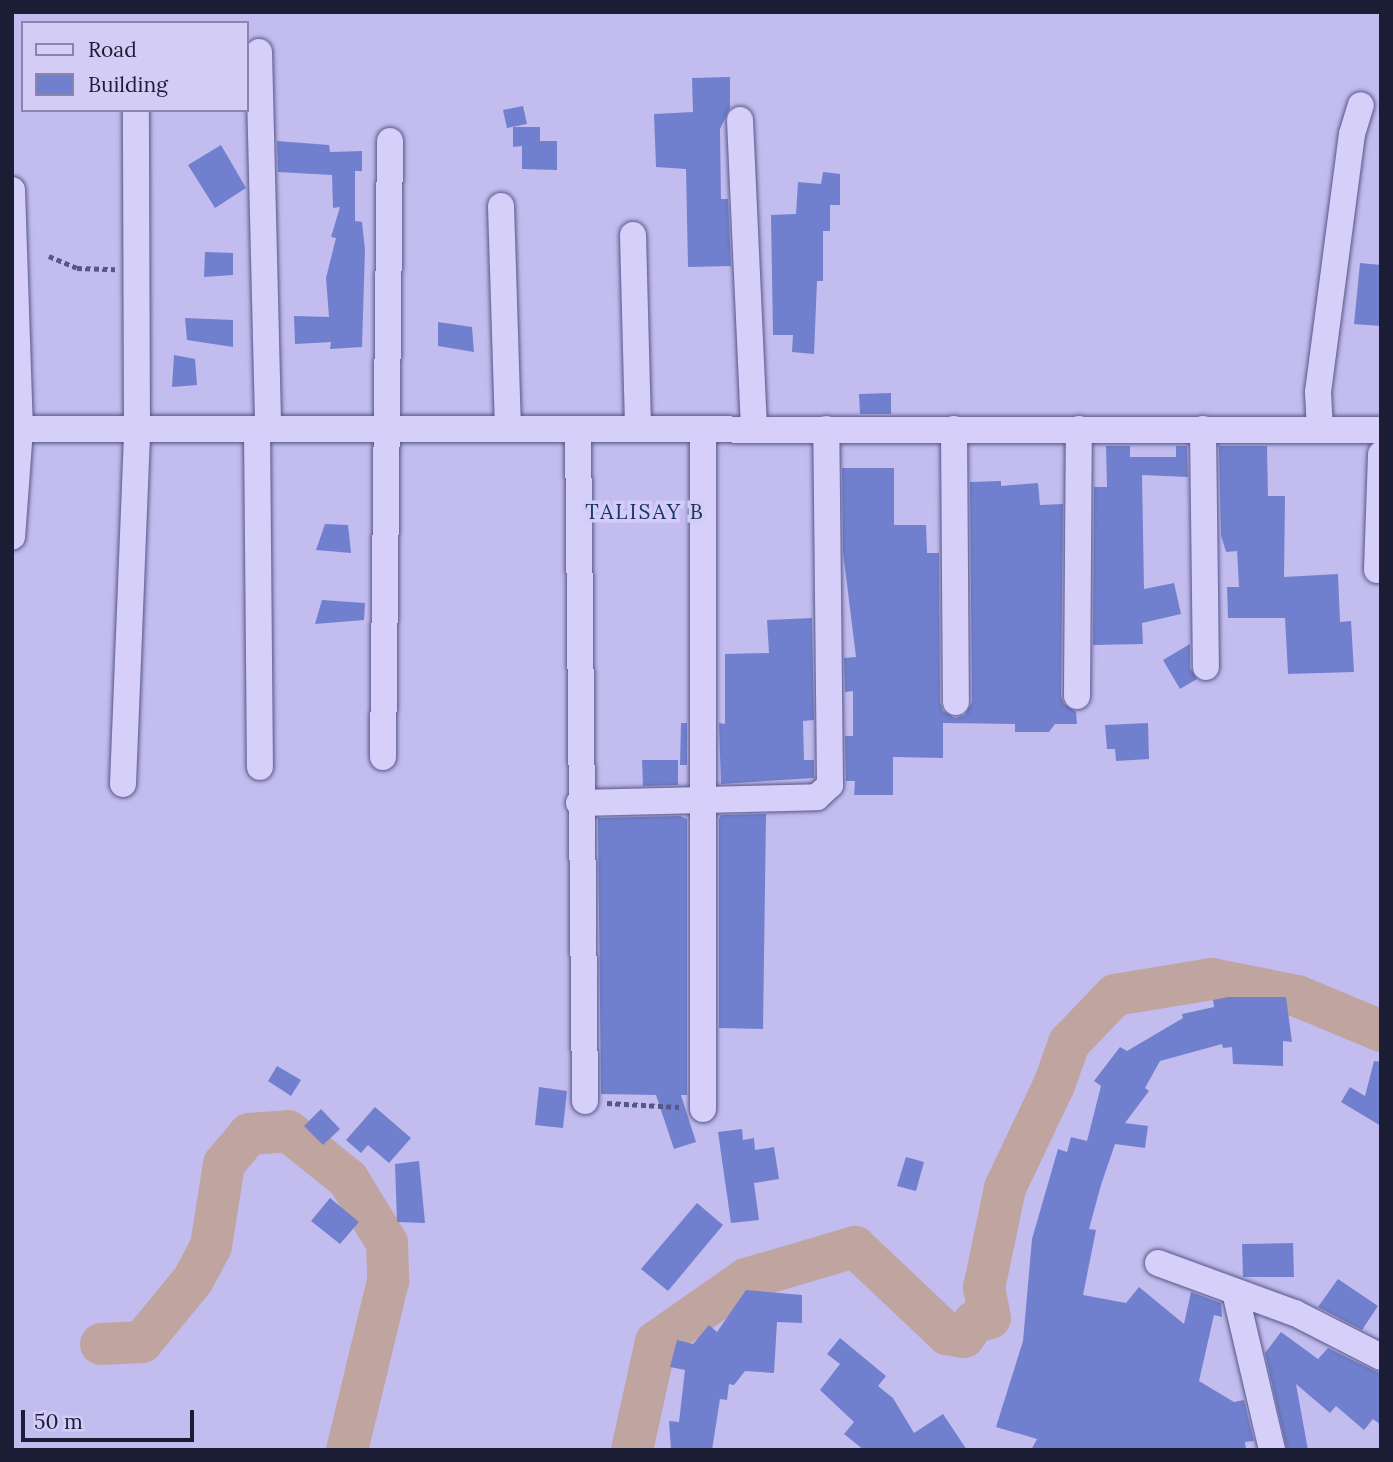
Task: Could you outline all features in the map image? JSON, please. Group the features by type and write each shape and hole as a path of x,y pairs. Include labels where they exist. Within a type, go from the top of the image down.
{"street":[{"path":"259,52 262,429 260,767"},
{"path":"1320,430 1318,392 1352,134 1361,105"},
{"path":"123,785 137,429 139,269 136,112"},
{"path":"740,120 754,429"},
{"path":"383,757 383,429 390,141"},
{"path":"12,190 16,429 12,537"},
{"path":"501,206 508,429"},
{"path":"633,235 638,429"},
{"path":"16,429 1381,430"},
{"path":"578,429 579,803 585,1101"},
{"path":"703,429 703,1109"},
{"path":"579,803 703,802 817,797 830,785 826,429"},
{"path":"954,429 956,702"},
{"path":"1077,696 1079,429"},
{"path":"1203,429 1206,667"},
{"path":"1377,570 1381,454"},
{"path":"1158,1263 1295,1313 1381,1357"},
{"path":"1235,1292 1272,1450"}],"path":[{"path":"49,256 76,268 139,269"},
{"path":"585,1101 703,1109"}],"building":[{"path":"730,77 730,108 720,129 721,199 728,199 731,266 688,267 686,169 656,167 654,114 693,112 692,78"},
{"path":"523,106 527,124 507,128 503,110"},
{"path":"513,127 540,127 540,141 557,141 557,170 522,169 522,146 513,147"},
{"path":"277,141 329,145 330,152 362,151 362,171 355,171 355,221 362,222 365,250 362,347 330,349 331,342 295,344 294,316 329,317 326,278 336,238 331,237 340,207 333,208 332,175 278,172"},
{"path":"221,145 246,188 215,208 188,165"},
{"path":"823,172 840,174 840,205 830,205 830,231 823,231 823,281 817,281 814,354 792,352 793,335 773,335 771,215 796,214 798,182 821,184"},
{"path":"205,252 233,253 233,275 204,277"},
{"path":"1360,263 1381,265 1381,326 1354,324"},
{"path":"185,318 233,320 233,347 187,340"},
{"path":"438,322 472,327 474,352 438,346"},
{"path":"174,355 195,359 197,385 172,387"},
{"path":"891,393 891,414 860,414 859,394"},
{"path":"1106,446 1130,446 1130,457 1176,457 1176,446 1187,446 1188,477 1142,475 1144,589 1174,583 1181,614 1142,623 1143,644 1093,645 1094,487 1107,487"},
{"path":"1219,446 1267,446 1268,496 1285,496 1284,577 1338,574 1340,622 1351,621 1354,672 1288,674 1285,618 1228,618 1227,587 1239,587 1237,551 1226,552 1221,535"},
{"path":"842,468 894,468 894,525 926,525 927,553 939,553 940,702 943,711 955,718 965,715 972,702 970,482 1001,481 1001,486 1038,483 1040,505 1063,504 1061,696 1064,704 1076,712 1077,724 1055,724 1049,732 1015,732 1015,724 943,723 943,758 893,757 893,795 854,795 855,781 846,781 845,736 853,736 853,691 845,692 844,658 856,657 843,552"},
{"path":"325,524 348,525 351,553 316,550"},
{"path":"322,600 365,603 364,620 315,624"},
{"path":"812,618 814,720 803,721 804,760 814,760 814,778 721,784 719,723 725,724 725,654 769,653 767,620"},
{"path":"1190,644 1190,668 1197,679 1180,689 1163,660"},
{"path":"681,723 687,723 687,765 680,765"},
{"path":"1148,723 1149,759 1116,761 1115,749 1107,749 1105,725"},
{"path":"642,760 678,760 678,785 643,786"},
{"path":"766,814 763,1029 719,1028 719,819 721,815"},
{"path":"680,816 687,819 687,1095 681,1095 696,1142 674,1149 656,1095 601,1094 598,818"},
{"path":"1228,997 1286,997 1292,1042 1283,1041 1283,1066 1233,1064 1232,1047 1223,1048 1222,1044 1160,1061 1145,1088 1149,1091 1125,1123 1148,1126 1145,1148 1115,1144 1101,1185 1089,1229 1096,1230 1083,1295 1126,1303 1139,1287 1184,1324 1191,1292 1221,1303 1222,1317 1214,1315 1199,1381 1234,1402 1244,1400 1254,1441 1245,1442 1246,1450 1031,1450 1037,1439 996,1427 1023,1341 1032,1239 1058,1149 1067,1152 1071,1137 1087,1141 1101,1086 1094,1081 1120,1047 1127,1051 1183,1018 1182,1014 1214,1007 1213,1000"},
{"path":"1374,1061 1381,1062 1381,1126 1341,1102 1350,1087 1365,1096"},
{"path":"277,1066 301,1080 291,1096 268,1081"},
{"path":"539,1087 567,1091 563,1128 535,1125"},
{"path":"375,1107 411,1138 389,1163 368,1145 361,1153 346,1140"},
{"path":"321,1109 340,1129 323,1145 304,1126"},
{"path":"742,1129 743,1140 754,1138 755,1150 774,1147 779,1179 754,1183 759,1220 731,1223 718,1132"},
{"path":"906,1157 924,1162 916,1191 897,1186"},
{"path":"419,1161 425,1223 397,1222 395,1164"},
{"path":"330,1198 359,1222 340,1244 311,1221"},
{"path":"697,1203 723,1225 668,1291 641,1269"},
{"path":"1293,1243 1294,1277 1243,1277 1242,1244"},
{"path":"1338,1279 1378,1306 1362,1330 1318,1307"},
{"path":"746,1290 802,1295 802,1323 777,1322 774,1373 745,1371 734,1385 729,1384 727,1400 720,1399 712,1450 671,1450 669,1421 679,1422 685,1370 670,1367 677,1340 693,1344 709,1325 717,1332"},
{"path":"1281,1332 1318,1359 1328,1348 1381,1374 1381,1425 1373,1419 1364,1430 1336,1406 1330,1413 1296,1384 1308,1450 1287,1450 1265,1353"},
{"path":"840,1338 886,1376 878,1386 893,1398 914,1433 943,1414 967,1450 864,1450 844,1434 854,1422 820,1390 840,1364 827,1354"}],"waterway":[{"path":"632,1450 656,1342 746,1279 855,1247 947,1334 964,1337 974,1322 990,1318 984,1288 1005,1188 1054,1085 1069,1043 1115,995 1212,979 1297,996 1381,1031"},
{"path":"101,1344 142,1342 193,1280 211,1246 224,1164 249,1134 288,1131 348,1179 387,1243 388,1281 347,1450"}],"district":[{"name":"TALISAY B","path":"645,512"}]}
